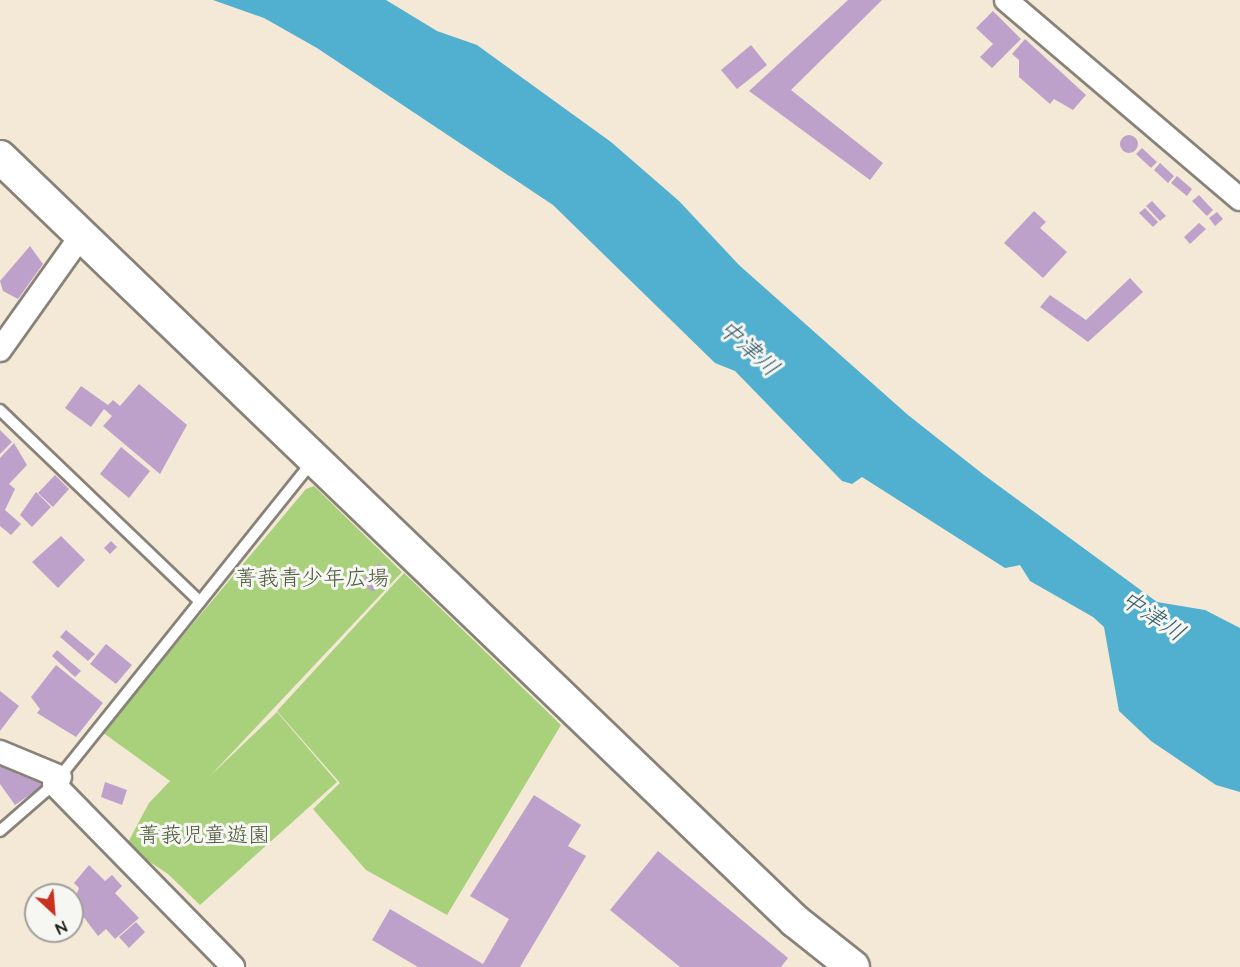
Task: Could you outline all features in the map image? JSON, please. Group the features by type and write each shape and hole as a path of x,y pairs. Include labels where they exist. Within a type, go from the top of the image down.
{"street":[{"path":"1006,0 1240,199"},
{"path":"0,158 795,921 853,967"},
{"path":"0,350 81,236"},
{"path":"0,752 57,780 232,967"}],"lane":[{"path":"0,410 200,602"},
{"path":"0,831 57,780 314,461"}],"green space":[{"name":"菁莪青少年広場","path":"314,486 402,572 210,776 277,712 337,782 200,905 168,874 126,846 149,803 170,781 102,732 306,489"},
{"path":"404,573 561,725 447,915 366,870 313,809 340,783 277,711"}],"water":[{"name":"中津川","path":"213,0 386,0 437,31 477,45 611,142 679,201 739,265 908,415 984,475 1157,602 1205,610 1240,628 1240,792 1216,785 1151,741 1119,711 1104,627 1093,617 1030,581 1020,565 1005,568 862,477 852,484 842,481 735,371 715,363 553,205 317,48 264,18"}],"building":[{"path":"848,0 882,0 791,90 883,163 870,180 749,91"},
{"path":"993,11 1021,39 992,68 980,57 993,44 976,28"},
{"path":"1025,39 1086,95 1073,110 1054,99 1050,104 1019,77 1019,60 1012,54"},
{"path":"751,45 767,65 737,89 721,70"},
{"path":"1129,135 1135,138 1138,144 1135,150 1129,153 1123,150 1120,144 1123,138"},
{"path":"1142,148 1157,162 1151,168 1136,154"},
{"path":"1160,163 1174,176 1168,183 1154,170"},
{"path":"1177,176 1192,189 1187,196 1171,183"},
{"path":"1199,195 1213,210 1207,216 1192,201"},
{"path":"1152,201 1166,216 1160,221 1146,206"},
{"path":"1145,208 1158,222 1153,227 1139,213"},
{"path":"1034,211 1046,222 1040,228 1067,252 1043,278 1004,243"},
{"path":"1217,212 1223,219 1215,226 1209,218"},
{"path":"1199,223 1206,229 1190,244 1184,237"},
{"path":"30,246 43,264 18,299 3,291 0,281"},
{"path":"1130,278 1143,292 1088,342 1040,307 1050,295 1086,320"},
{"path":"139,384 187,425 160,474 103,426 112,416 104,409 91,427 65,408 81,386 108,405 113,400 120,406"},
{"path":"0,430 12,442 0,454"},
{"path":"14,443 27,465 9,484 15,489 5,510 21,524 11,535 0,526 0,458"},
{"path":"121,447 150,471 129,498 100,474"},
{"path":"55,475 69,489 53,507 38,493"},
{"path":"36,492 51,507 32,527 20,515"},
{"path":"61,536 85,560 58,588 32,562"},
{"path":"111,541 117,547 110,554 104,548"},
{"path":"378,563 389,573 373,592 361,582"},
{"path":"66,630 95,654 88,661 60,637"},
{"path":"106,644 132,665 116,684 90,664"},
{"path":"57,650 81,671 75,677 52,656"},
{"path":"56,665 103,703 76,737 37,713 40,709 31,697"},
{"path":"0,691 19,706 0,731"},
{"path":"8,761 19,775 26,769 44,785 15,805 0,784 0,767"},
{"path":"105,782 127,790 122,805 101,797"},
{"path":"534,795 581,825 568,846 586,856 520,967 418,967 372,940 390,909 483,964 509,919 470,896"},
{"path":"218,823 224,825 226,831 224,837 218,839 212,837 210,831 212,825"},
{"path":"658,851 788,958 781,967 680,967 610,910"},
{"path":"89,865 105,881 112,875 122,886 115,893 139,918 115,939 106,929 98,936 84,918 84,883 74,883"},
{"path":"136,922 145,932 129,948 119,937"}],"park label":[{"name":"菁莪児童遊園","path":"204,836"}]}
